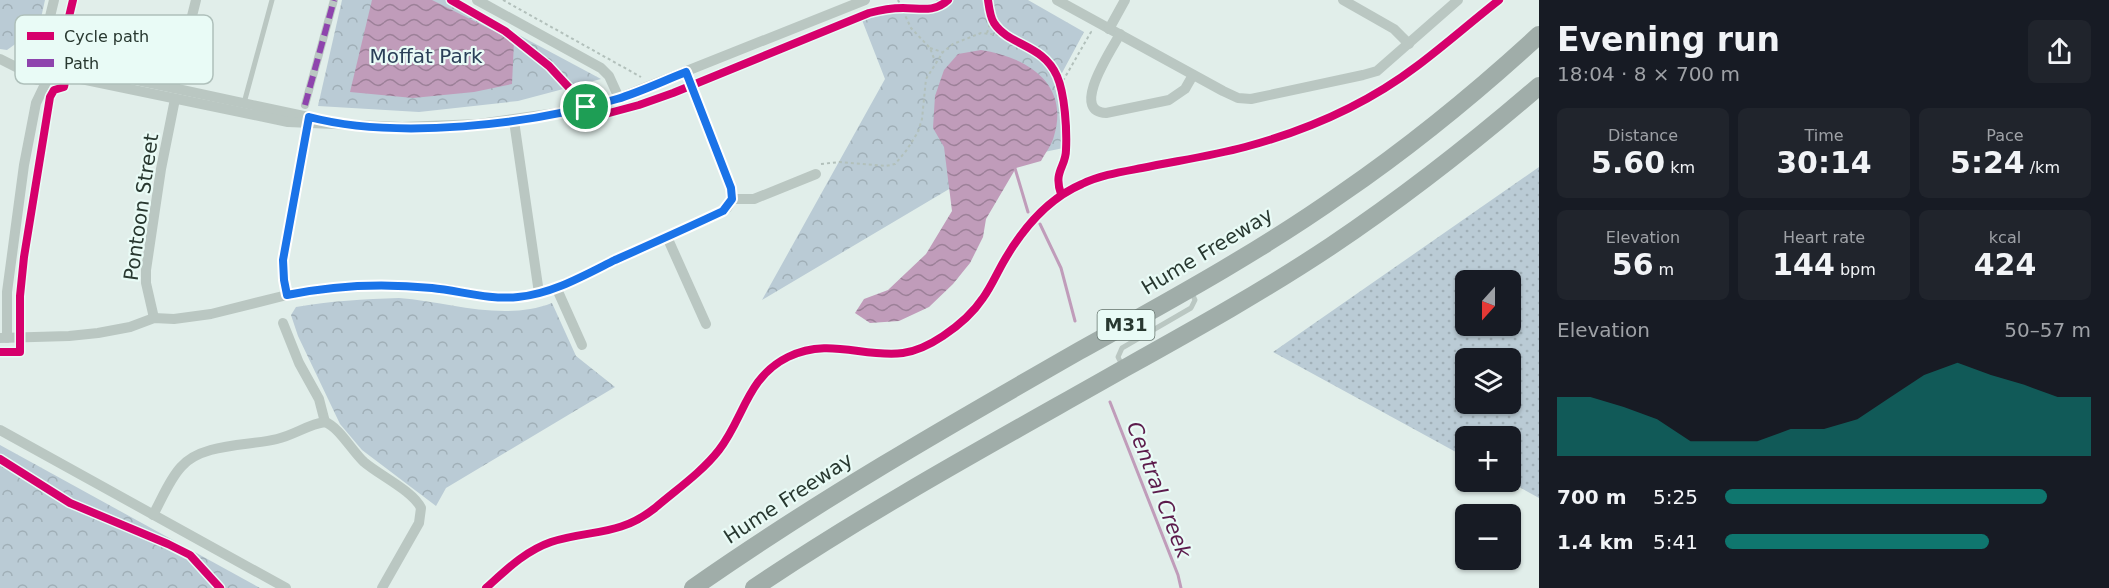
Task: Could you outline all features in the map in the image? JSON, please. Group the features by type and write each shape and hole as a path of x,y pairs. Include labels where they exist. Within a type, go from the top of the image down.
{"highway":[{"name":"Hume Freeway","path":"693,588 830,497 1294,225 1363,179 1460,104 1539,34"},
{"name":"M31","path":"754,588 906,491 1266,287 1330,246 1444,165 1539,86"}],"street":[{"path":"50,15 54,0"},
{"name":"Pontoon Street","path":"193,15 196,0"},
{"path":"305,105 334,0"},
{"path":"477,0 601,68 609,76 619,98"},
{"path":"138,84 271,120 308,120 402,127 449,126 514,120 586,107 619,98 867,0"},
{"path":"1058,0 1230,95 1251,99 1371,73 1384,66 1458,0"},
{"path":"1109,29 1125,0"},
{"path":"1342,0 1394,29 1410,44"},
{"path":"1120,34 1093,86 1090,99 1096,111 1106,113 1169,100 1185,89 1193,75"},
{"path":"0,58 15,56"},
{"path":"0,58 15,67"},
{"path":"46,84 36,103 17,213 3,338 84,335 130,327 154,318 188,318 234,309 307,291 380,285 441,289 502,298 539,293 556,287 723,211 732,199 731,188 686,72"},
{"path":"31,84 36,103"},
{"path":"114,84 243,104 308,120"},
{"name":"Pontoon Street","path":"154,318 146,276 161,169 177,84"},
{"path":"287,295 283,260 308,120"},
{"path":"514,120 539,293"},
{"path":"732,199 754,199 818,169"},
{"path":"667,237 706,324"},
{"path":"556,287 582,345"},
{"path":"283,323 299,363 320,399 325,422 334,428 363,461 413,497 422,508 418,523 382,588"},
{"path":"153,515 176,473 197,454 289,436 325,422"},
{"path":"0,430 286,588"}],"lane":[{"path":"243,104 272,0"},
{"path":"1124,369 1118,357 1122,348 1191,308 1195,300 1190,288"}],"path":[{"path":"502,0 642,77"},
{"path":"898,0 911,28 930,48 935,62"},
{"path":"987,33 992,18"},
{"path":"1060,86 1091,32 1088,31 1094,21"},
{"path":"818,169 840,162 886,166 895,164 900,160 920,126 924,85 935,62 943,52 965,39 987,33 1013,38"},
{"path":"930,48 943,52"}],"green space":[{"path":"0,0 45,0 42,15 15,15 15,44 7,50 0,49"},
{"name":"Moffat Park","path":"342,0 453,0 601,79 518,101 419,112 318,106"},
{"path":"937,0 1028,0 1084,32 1055,86 1068,147 993,163 762,300 885,79 862,20 901,4 934,3"},
{"path":"1539,167 1539,498 1521,488 1521,426 1455,426 1455,452 1273,352"},
{"path":"399,298 496,311 515,311 552,303 576,356 615,387 446,488 436,506 362,450 340,424 298,336 291,315 296,307"},
{"path":"0,445 260,588 0,588"}],"water":[{"path":"372,0 432,0 514,41 512,84 474,92 413,98 350,92"},
{"path":"981,50 1014,59 1028,66 1050,87 1056,101 1057,117 1053,139 1041,161 1016,168 986,219 983,237 970,263 953,284 929,307 899,321 870,323 855,313 864,299 888,290 926,254 952,211 944,147 933,128 935,96 944,70 958,54"}],"waterway":[{"name":"Central Creek","path":"1014,165 1028,212"},
{"name":"Central Creek","path":"1040,224 1061,268 1075,321"},
{"name":"Central Creek","path":"1110,402 1178,575 1181,588"}],"marked path":[{"path":"305,105 334,0"}],"cycle path":[{"path":"69,15 73,0"},
{"path":"451,0 505,31 549,66 573,92 578,100 583,120 673,93 869,13 894,8 932,8 948,0"},
{"path":"988,0 992,18 1000,31 1043,57 1057,76 1064,102 1066,133 1065,156 1058,180 1061,194"},
{"path":"486,588 533,550 565,538 629,524 655,508 712,458 727,438 763,375 788,357 803,351 832,348 888,354 903,353 924,347 943,336 965,319 979,304 1011,249 1028,226 1047,206 1069,190 1111,174 1245,147 1290,133 1335,115 1398,80 1499,0"},
{"path":"0,352 20,352 20,296 24,257 50,97 54,90 64,87 65,84"},
{"path":"0,459 70,503 190,555 220,588"}],"route":[{"path":"686,72 731,188 730,204 723,211 575,279 526,296 486,297 415,286 380,285 348,286 287,295 283,260 309,117 334,123 368,126 439,127 514,120 586,107 619,98 686,72"}]}
